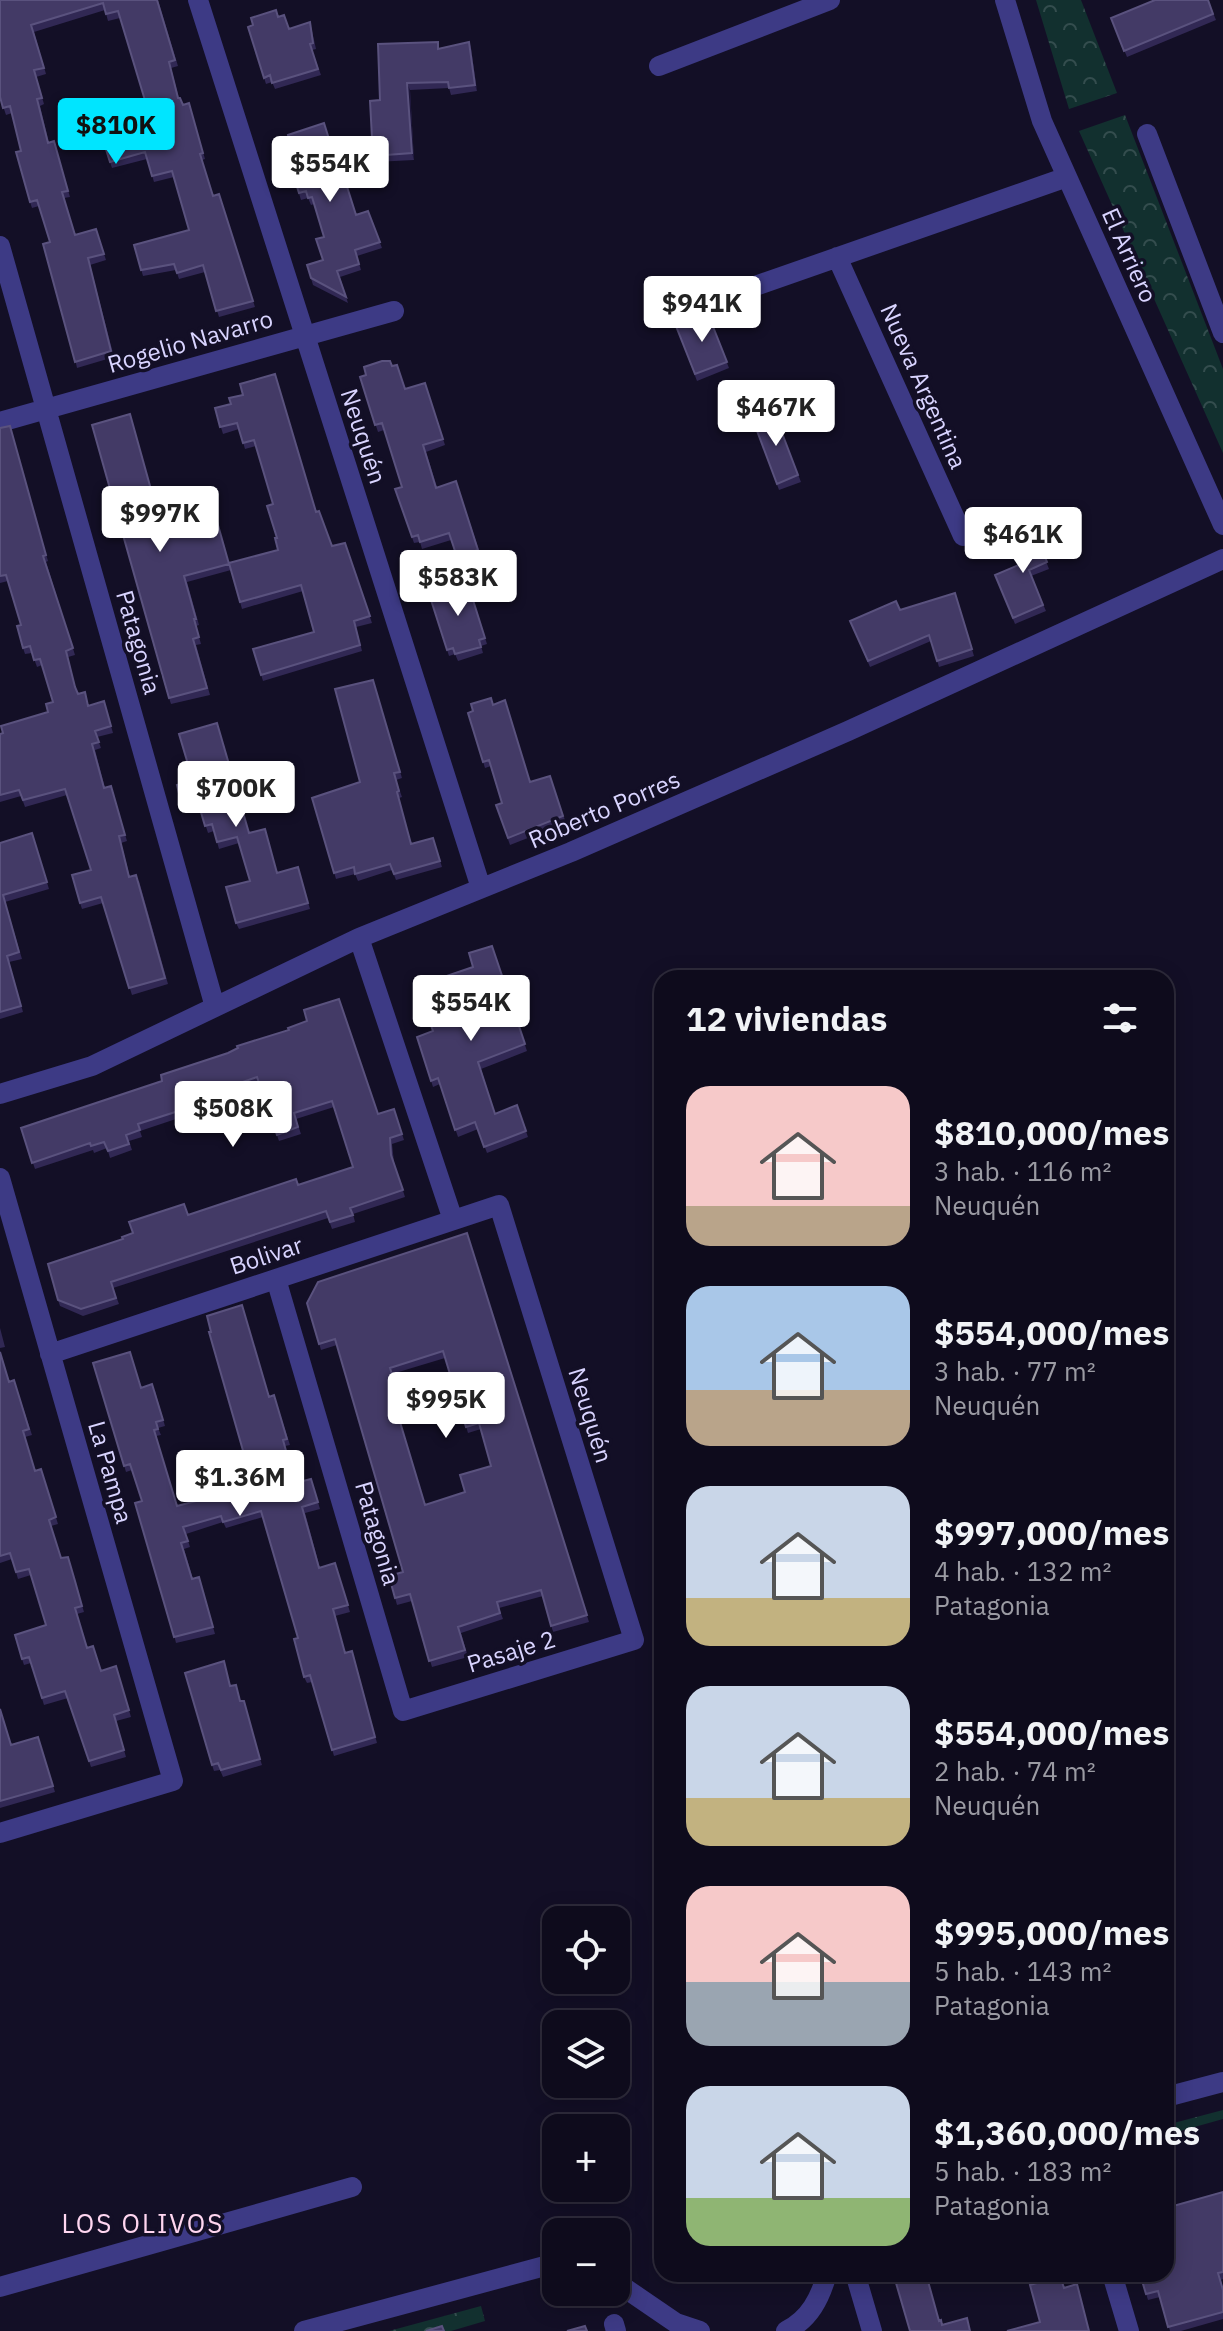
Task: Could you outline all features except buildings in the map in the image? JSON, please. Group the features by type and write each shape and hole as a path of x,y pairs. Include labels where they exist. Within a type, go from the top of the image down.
{"street":[{"name":"Neuquén","path":"198,0 481,888"},
{"path":"659,66 830,0"},
{"name":"El Arriero","path":"1005,0 1042,121 1223,525"},
{"path":"1147,134 1223,333"},
{"path":"741,291 1067,177"},
{"name":"Patagonia","path":"0,246 215,1007"},
{"name":"Nueva Argentina","path":"837,257 963,536"},
{"name":"Rogelio Navarro","path":"0,422 394,311"},
{"name":"Roberto Porres","path":"0,1094 92,1066 359,938 571,852 848,731 1223,559"},
{"path":"359,938 453,1220"},
{"name":"La Pampa","path":"0,1178 173,1781 0,1833"},
{"name":"Neuquén","path":"499,1205 634,1640"},
{"name":"Bolivar","path":"50,1354 499,1205"},
{"name":"Patagonia","path":"276,1279 403,1711"},
{"name":"Pasaje 2","path":"403,1711 634,1640"},
{"path":"1174,2095 1223,2082"},
{"path":"0,2287 352,2187"},
{"path":"304,2331 542,2267"},
{"path":"786,2331 801,2322 813,2308 824,2282"},
{"path":"858,2282 872,2331"},
{"path":"1114,2282 1129,2331"},
{"path":"630,2292 676,2323 700,2331"}],"green space":[{"path":"1036,0 1081,0 1117,93 1069,109"},
{"path":"1125,115 1223,369 1223,453 1079,131"},
{"path":"1223,2110 1223,2119 1174,2133 1174,2123"},
{"path":"481,2306 485,2321 451,2331 389,2331"}],"district":[{"name":"LOS OLIVOS","path":"143,2223"}]}
